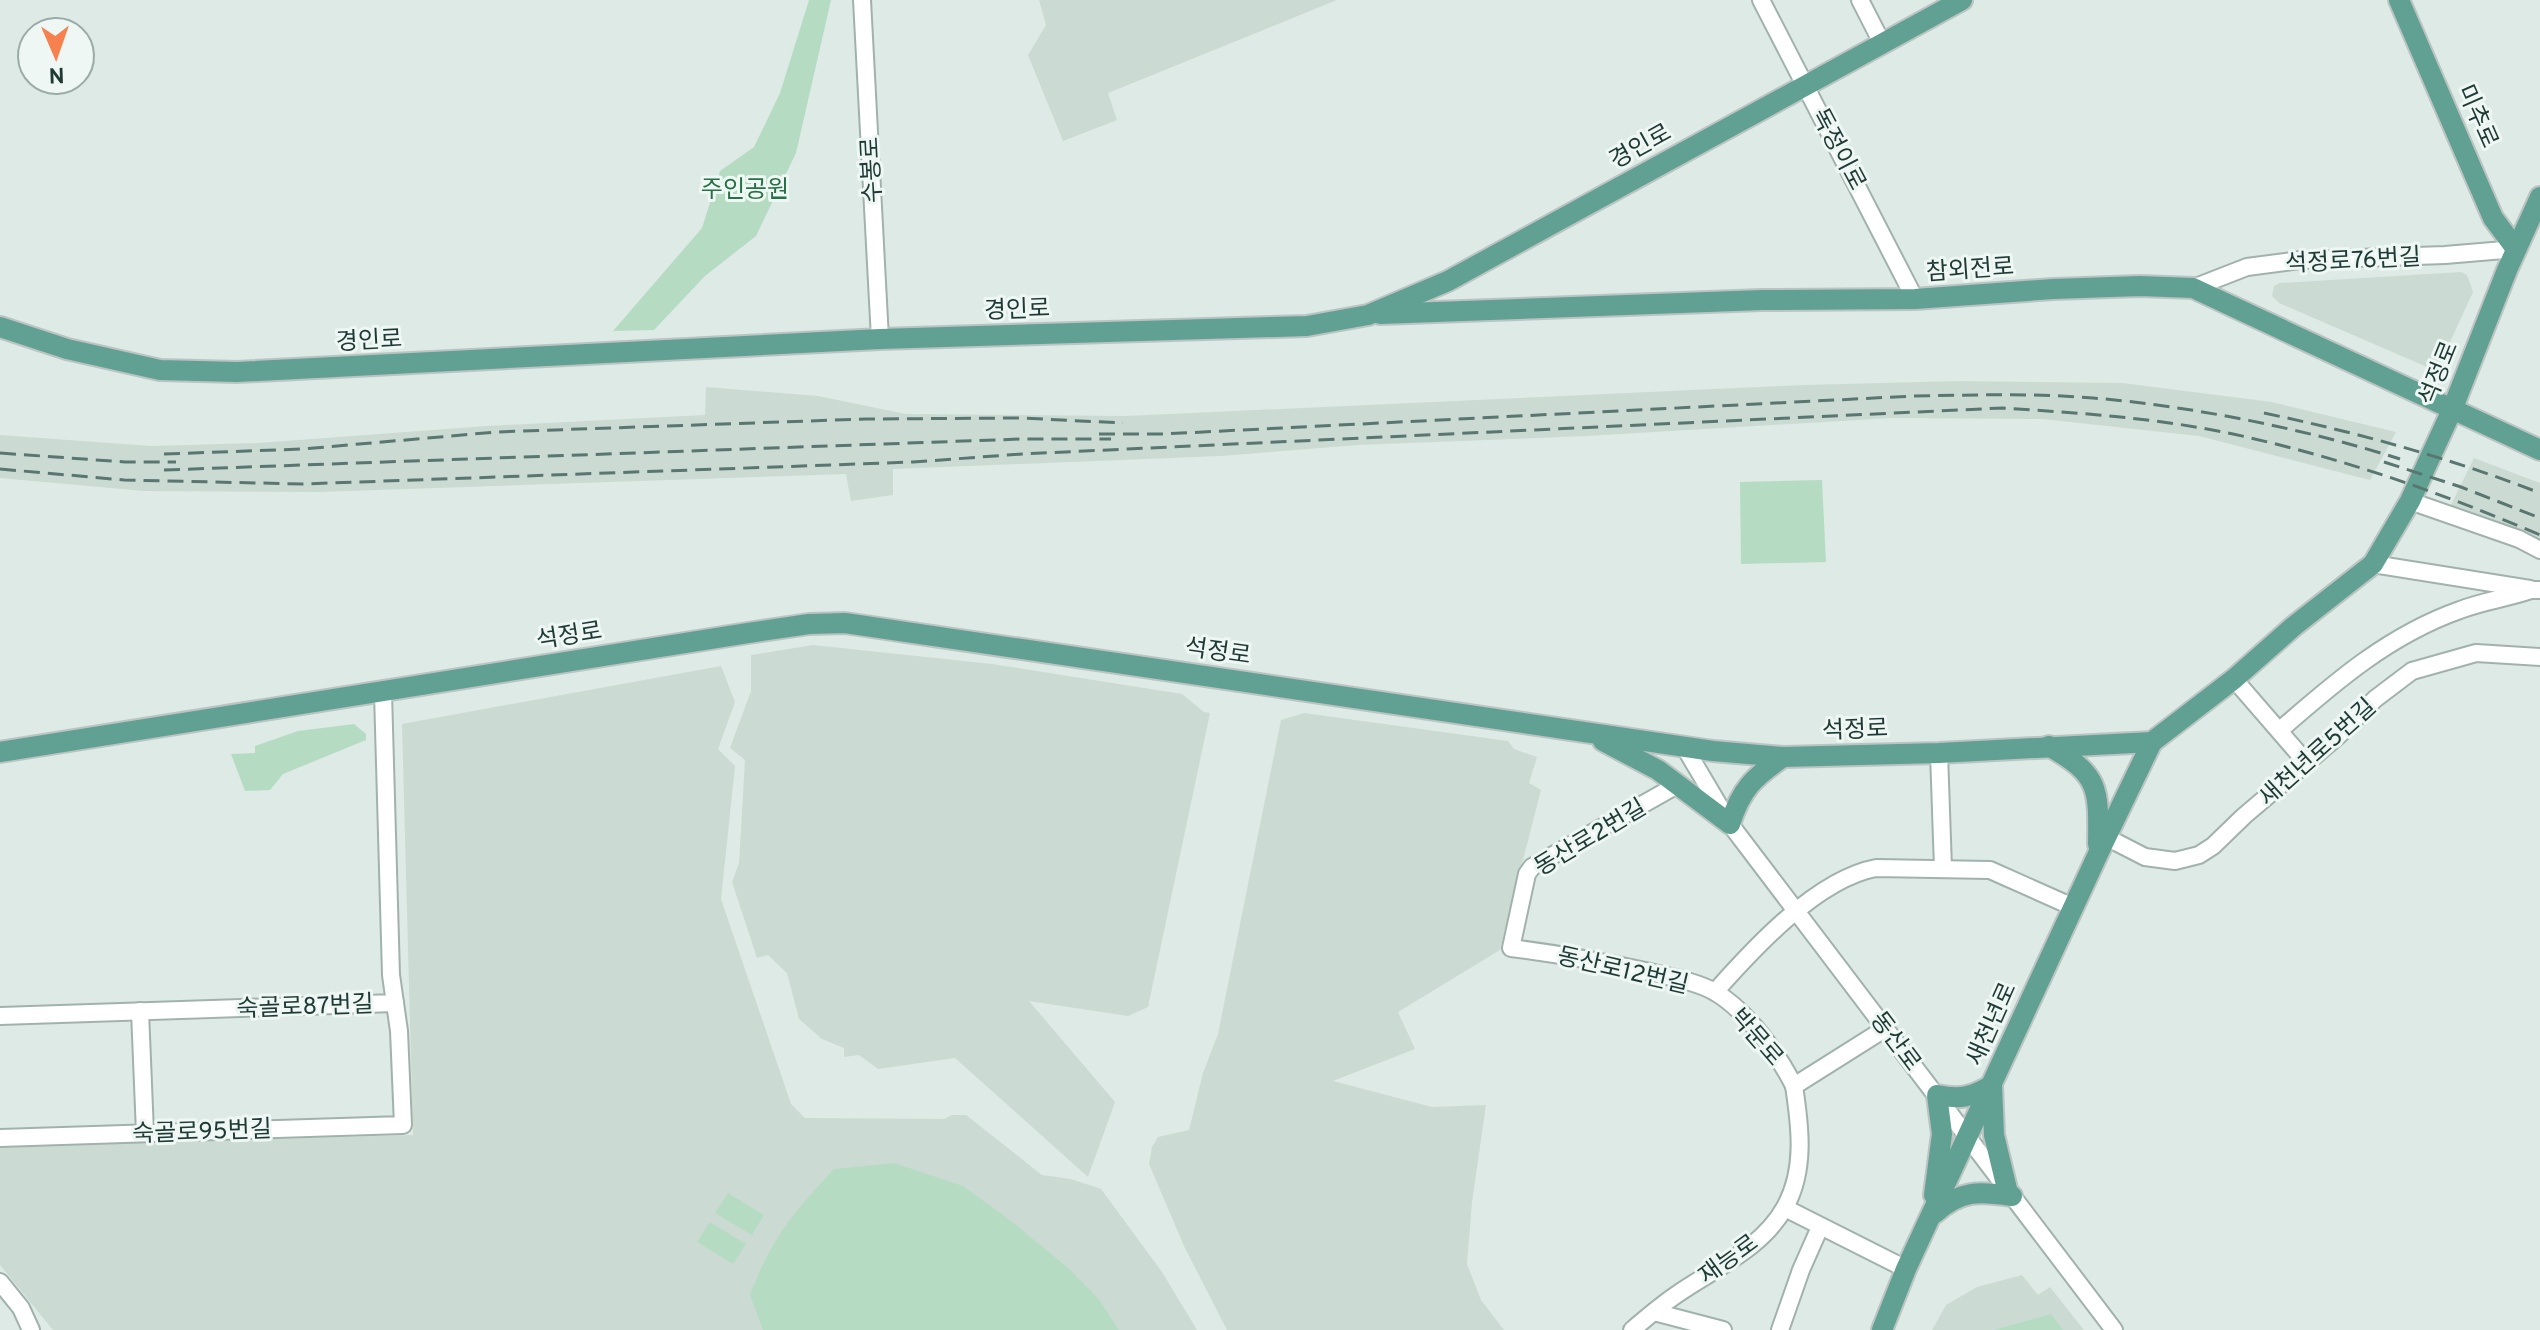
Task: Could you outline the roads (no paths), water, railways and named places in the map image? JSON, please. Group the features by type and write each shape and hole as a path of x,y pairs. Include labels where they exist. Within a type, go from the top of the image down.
{"main road":[{"name":"경인로","path":"0,327 67,349 160,370 237,372 880,339 1307,326 1368,315 1448,281 1962,0"},
{"name":"미추로","path":"2399,0 2493,218 2516,249"},
{"name":"석정로","path":"0,752 748,633 809,624 845,623 1582,730 1685,748 1783,757 2152,742 2373,564 2410,501 2452,410 2540,197"},
{"name":"참외전로","path":"1368,315 1762,300 1915,299 2140,286 2193,288 2540,450"},
{"path":"1582,730 1639,759 1730,824 1741,793 1752,780 1783,757"},
{"name":"새천년로","path":"1882,1330 1906,1269 2152,742"},
{"path":"2049,746 2073,760 2085,770 2091,781 2099,812 2102,846"},
{"path":"1992,1085 1994,1135 2010,1193 1970,1193 1950,1200 1932,1215 1942,1134 1937,1095 1957,1099 1971,1097 1992,1085"}],"street":[{"name":"수봉로","path":"862,0 880,339"},
{"name":"독정이로","path":"1761,0 1915,299"},
{"path":"1860,0 1882,43"},
{"name":"석정로76번길","path":"2193,288 2247,267 2300,260 2516,249"},
{"path":"2410,501 2519,539 2540,550"},
{"path":"2373,564 2536,590"},
{"path":"2280,730 2376,650 2460,609 2536,590"},
{"name":"새천년로5번길","path":"2102,846 2175,861 2199,855 2213,846 2305,761 2338,736 2375,699 2412,671 2476,653 2540,657"},
{"path":"2234,679 2305,761"},
{"name":"숙골로87번길","path":"0,1016 395,1003 391,975 383,693"},
{"name":"동산로","path":"1685,748 1730,824 2114,1330"},
{"path":"1939,753 1943,868"},
{"name":"동산로2번길","path":"1511,948 1527,874 1532,867 1677,785"},
{"name":"동산로12번길","path":"1511,948 1610,963 1715,992 1746,957 1796,911 1835,884 1865,870 1943,868 2000,872 2073,907"},
{"name":"박문로","path":"1715,992 1751,1023 1771,1047 1794,1086"},
{"name":"숙골로95번길","path":"0,1138 403,1125 395,1003"},
{"path":"140,1011 145,1133"},
{"path":"1794,1086 1886,1028"},
{"name":"재능로","path":"1632,1330 1755,1243 1785,1208 1800,1148 1794,1086"},
{"path":"1785,1208 1906,1269"},
{"path":"1780,1330 1820,1227"},
{"path":"0,1282 21,1308 31,1330"},
{"path":"1654,1312 1723,1330"}],"railway":[{"path":"1099,434 1163,434 1914,396 2026,395 2071,396 2208,413 2326,438 2400,459"},
{"path":"0,469 124,480 303,484 913,462 1022,454 2003,408 2147,420 2273,443 2389,477 2540,535"},
{"path":"2264,413 2404,447 2540,493"},
{"path":"164,454 303,449 496,432 866,419 1021,418 1123,423"},
{"path":"164,470 1021,439 1111,439"},
{"path":"0,453 125,462 176,462"},
{"path":"2384,462 2461,487 2540,518"}],"park label":[{"name":"주인공원","path":"745,189"}]}
